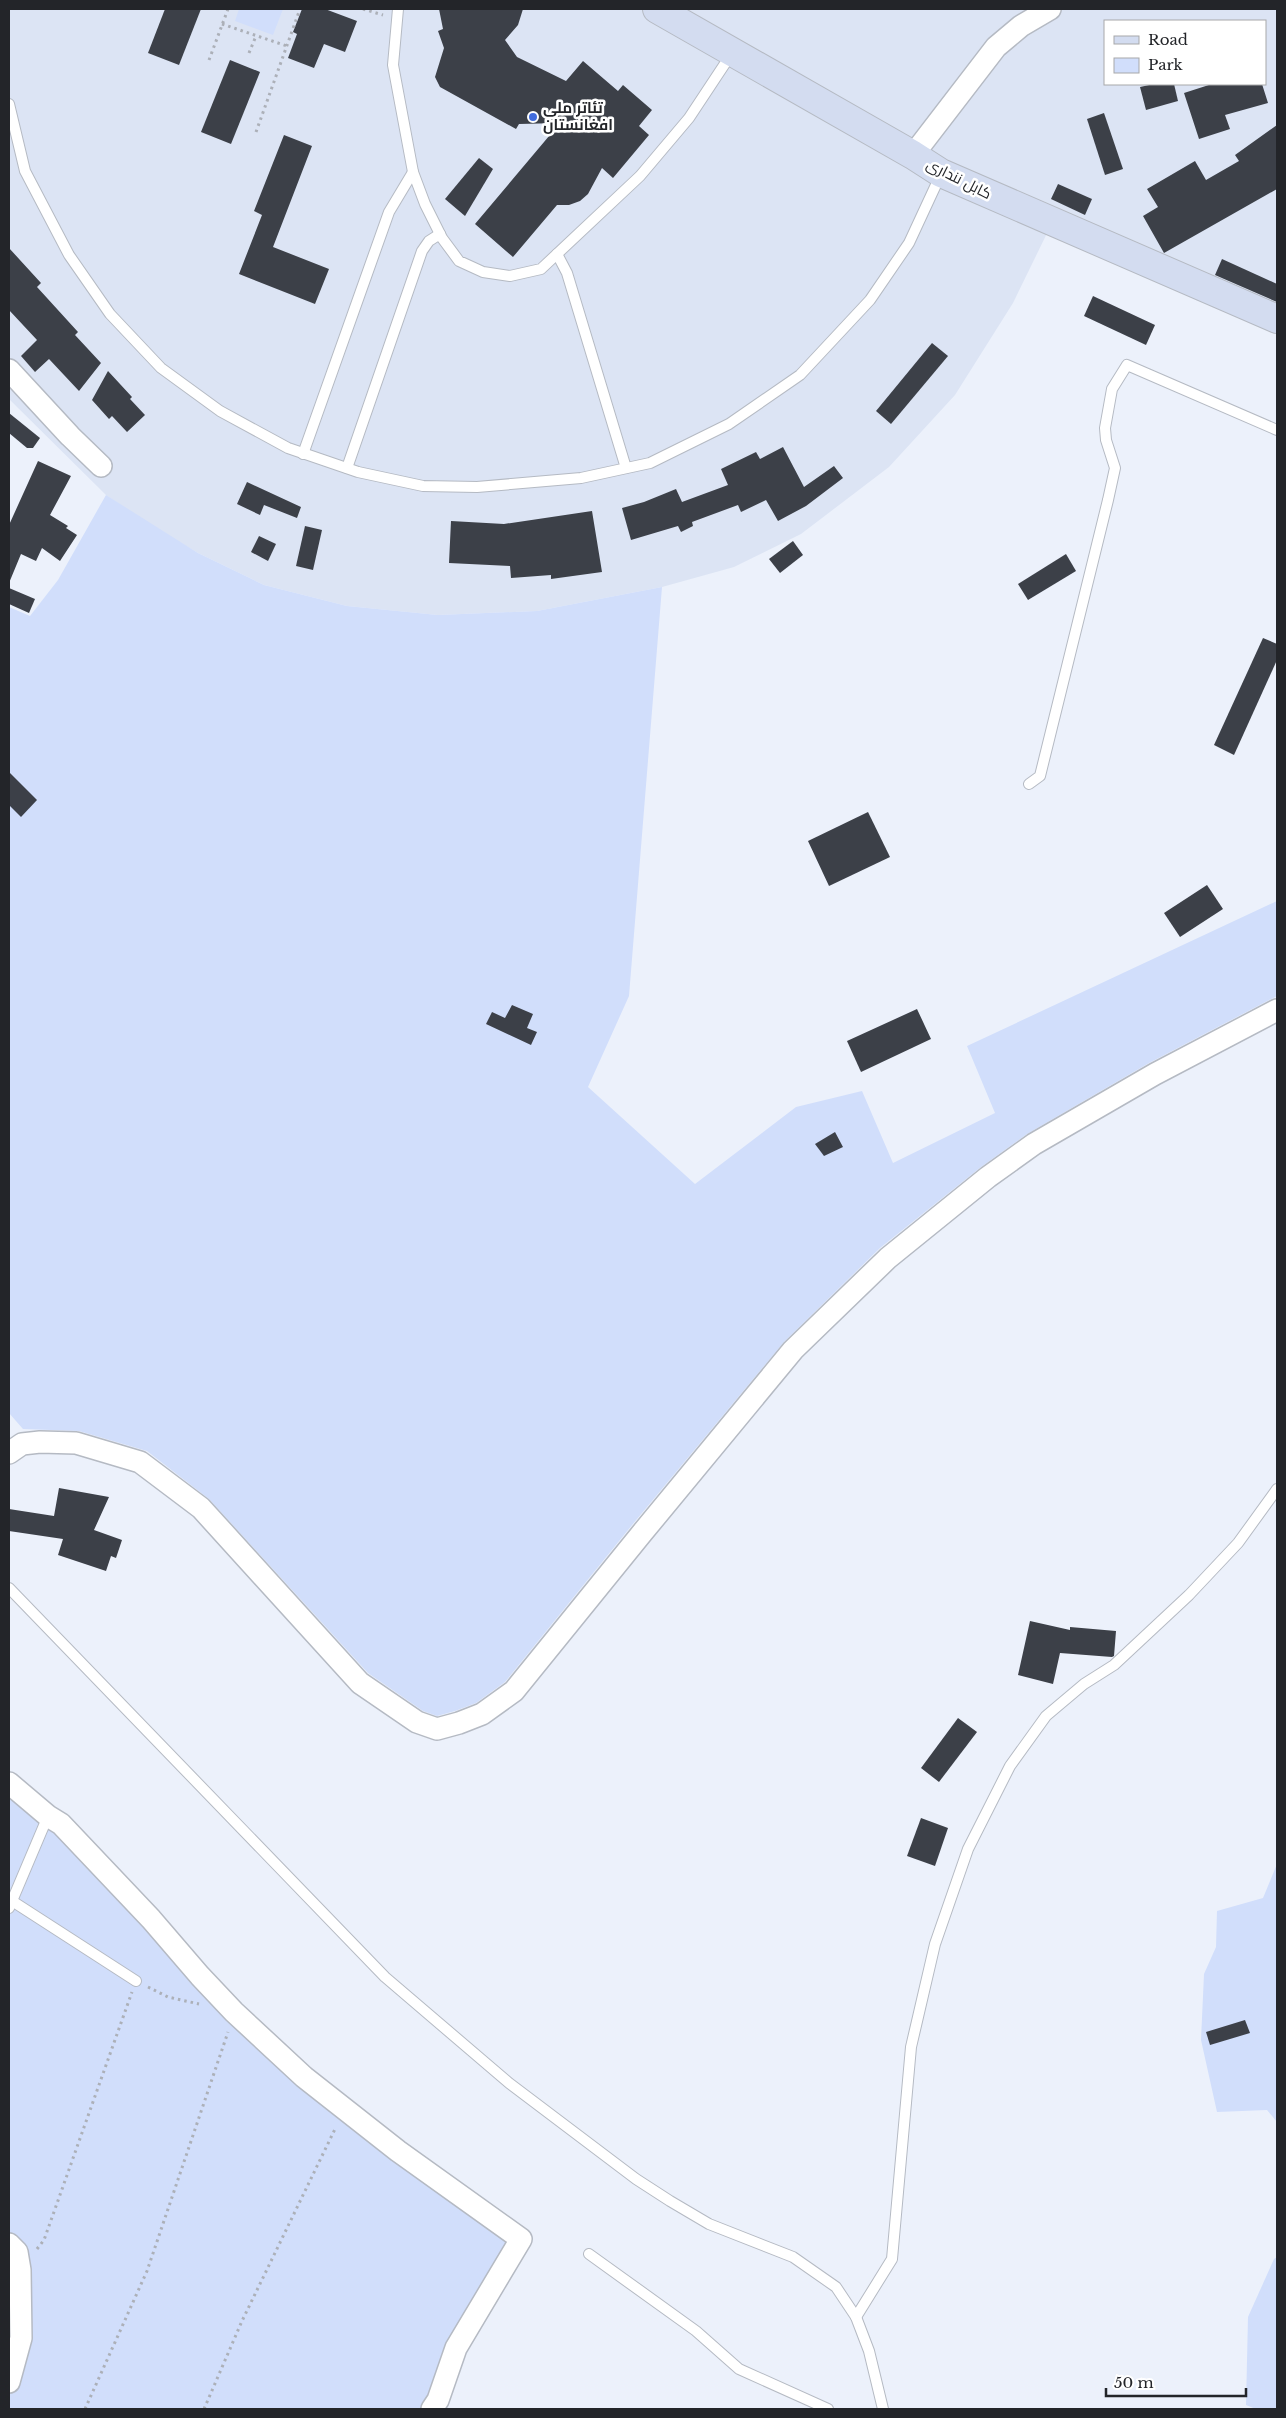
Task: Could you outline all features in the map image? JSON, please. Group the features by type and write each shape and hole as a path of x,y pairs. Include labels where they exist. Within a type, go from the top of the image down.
{"street":[{"name":"کابل ننداری","path":"657,9 913,154 941,173 1277,319"},
{"path":"913,154 996,47 1021,26 1050,9"},
{"path":"9,370 70,436 101,466"},
{"path":"9,1453 22,1444 40,1442 76,1443 140,1462 200,1508 360,1683 417,1722 437,1729 459,1723 482,1714 514,1692 642,1532 793,1350 888,1258 988,1177 1034,1144 1155,1074 1277,1010"},
{"path":"9,1783 48,1816 61,1824 151,1919 234,2012 344,2110 522,2239 456,2348 438,2400 432,2409"},
{"path":"9,2244 17,2252 14,2275 21,2338 9,2382"}],"lane":[{"path":"398,9 393,65 413,172 425,204 440,234 459,261 484,272 510,276 541,269 640,176 689,118 732,53"},
{"path":"9,104 26,171 69,255 110,314 161,368 220,411 288,448 347,468 422,486 477,487 581,478 650,462 730,424 800,375 870,300 909,243 941,173"},
{"path":"303,454 389,212 413,172"},
{"path":"347,468 422,251 428,241 440,234"},
{"path":"557,254 567,273 626,468"},
{"path":"1028,784 1040,776 1108,500 1115,468 1106,440 1105,428 1112,390 1127,365 1277,430"},
{"path":"856,2317 892,2259 911,2047 935,1944 968,1848 1010,1766 1046,1716 1084,1684 1114,1665 1189,1594 1238,1543 1277,1489"},
{"path":"9,1588 379,1970 509,2083 636,2179 709,2224 792,2257 836,2288 856,2317 868,2351 883,2409"},
{"path":"48,1816 10,1903 136,1981"},
{"path":"589,2254 696,2331 738,2369 828,2409"}],"path":[{"path":"209,60 228,9"},
{"path":"256,132 300,9"},
{"path":"363,9 396,20"},
{"path":"222,24 287,46"},
{"path":"249,53 256,36"},
{"path":"14,2275 44,2240 136,1981 168,1997 234,2012 147,2271 85,2409"},
{"path":"204,2409 242,2321 344,2110"}],"shaded area":[{"path":"9,9 1277,9 1277,319 1052,223 1013,303 955,395 889,467 801,534 734,567 662,587 537,611 438,615 347,606 264,585 198,553 139,518 106,495 9,399"}],"green space":[{"path":"239,9 283,9 273,35 235,21"},
{"path":"106,495 198,553 264,585 347,606 438,615 537,611 662,587 629,996 588,1087 695,1184 796,1107 862,1091 893,1163 995,1113 967,1046 1277,901 1277,996 1149,1063 1027,1134 981,1167 880,1248 784,1342 505,1682 476,1703 455,1711 437,1716 423,1711 368,1673 209,1499 147,1451 79,1431 23,1429 9,1413 9,607 30,616 58,580"},
{"path":"9,1783 234,2012 521,2239 432,2409 9,2409 9,2382 21,2337 9,2244"},
{"path":"1277,1864 1277,2122 1267,2110 1217,2112 1201,2040 1204,1974 1216,1947 1217,1911 1263,1898"},
{"path":"1277,2257 1277,2409 1256,2409 1246,2405 1248,2317 1274,2259"}],"building":[{"path":"165,9 201,9 179,65 148,53"},
{"path":"302,9 325,9 357,21 345,52 324,44 314,68 288,58 297,34 293,32"},
{"path":"439,9 523,9 518,25 505,40 517,57 566,81 583,61 618,91 623,85 652,110 639,126 649,135 613,178 602,168 588,194 580,201 569,205 557,205 513,257 475,224 560,123 519,124 516,129 440,87 435,77 444,48 438,31 443,29"},
{"path":"230,60 260,72 231,144 201,132"},
{"path":"1174,85 1178,101 1146,110 1140,87"},
{"path":"1209,85 1262,85 1268,103 1225,115 1230,129 1199,139 1184,93"},
{"path":"1104,113 1123,169 1105,175 1087,119"},
{"path":"1277,125 1277,189 1164,253 1143,216 1158,207 1147,189 1195,161 1206,180 1239,161 1235,155"},
{"path":"284,135 312,146 273,247 329,269 315,304 239,274 262,215 254,211"},
{"path":"479,158 493,169 465,216 445,199"},
{"path":"1058,184 1092,199 1085,215 1051,199"},
{"path":"9,248 41,283 37,287 78,332 75,335 101,363 79,391 49,359 35,372 21,356 37,340 9,310"},
{"path":"1222,259 1277,284 1277,302 1215,275"},
{"path":"1093,296 1155,325 1146,345 1084,316"},
{"path":"932,343 948,356 891,424 876,411"},
{"path":"108,371 132,397 130,399 145,415 127,432 112,416 109,419 92,400"},
{"path":"9,413 40,438 33,448 27,448 9,433"},
{"path":"783,447 804,487 834,466 843,478 806,506 778,521 766,500 741,512 738,505 692,522 693,526 681,532 678,526 631,540 622,508 644,502 676,489 682,502 728,485 721,469 756,452 760,459"},
{"path":"38,461 71,476 50,515 68,526 66,528 77,535 60,561 42,548 36,561 21,554 9,583 9,525"},
{"path":"247,482 301,507 297,518 264,505 260,515 237,504"},
{"path":"592,511 602,572 551,579 551,575 511,578 510,566 449,563 451,521 504,524"},
{"path":"305,526 322,530 313,570 296,566"},
{"path":"259,536 276,544 268,561 251,552"},
{"path":"793,541 803,555 780,573 769,559"},
{"path":"1066,554 1076,571 1028,600 1018,584"},
{"path":"9,588 35,599 29,613 9,604"},
{"path":"1263,638 1277,644 1277,660 1234,755 1214,745"},
{"path":"9,772 37,800 21,817 9,805"},
{"path":"868,812 890,857 829,886 808,841"},
{"path":"1207,885 1223,909 1180,937 1164,913"},
{"path":"512,1005 533,1014 527,1028 537,1032 531,1045 486,1024 492,1012 505,1018"},
{"path":"917,1009 931,1039 861,1072 847,1041"},
{"path":"835,1132 843,1147 824,1156 815,1144"},
{"path":"59,1488 109,1497 94,1530 122,1540 116,1558 111,1556 106,1571 58,1555 63,1539 9,1531 9,1509 54,1516"},
{"path":"1030,1621 1070,1630 1070,1627 1116,1631 1114,1656 1060,1653 1053,1684 1018,1675"},
{"path":"958,1718 977,1732 939,1782 921,1768"},
{"path":"921,1818 948,1828 935,1866 907,1856"},
{"path":"1245,2020 1250,2033 1210,2045 1206,2032"}],"place":[{"name":"تئاتر ملی افغانستان","path":"533,117"}]}
